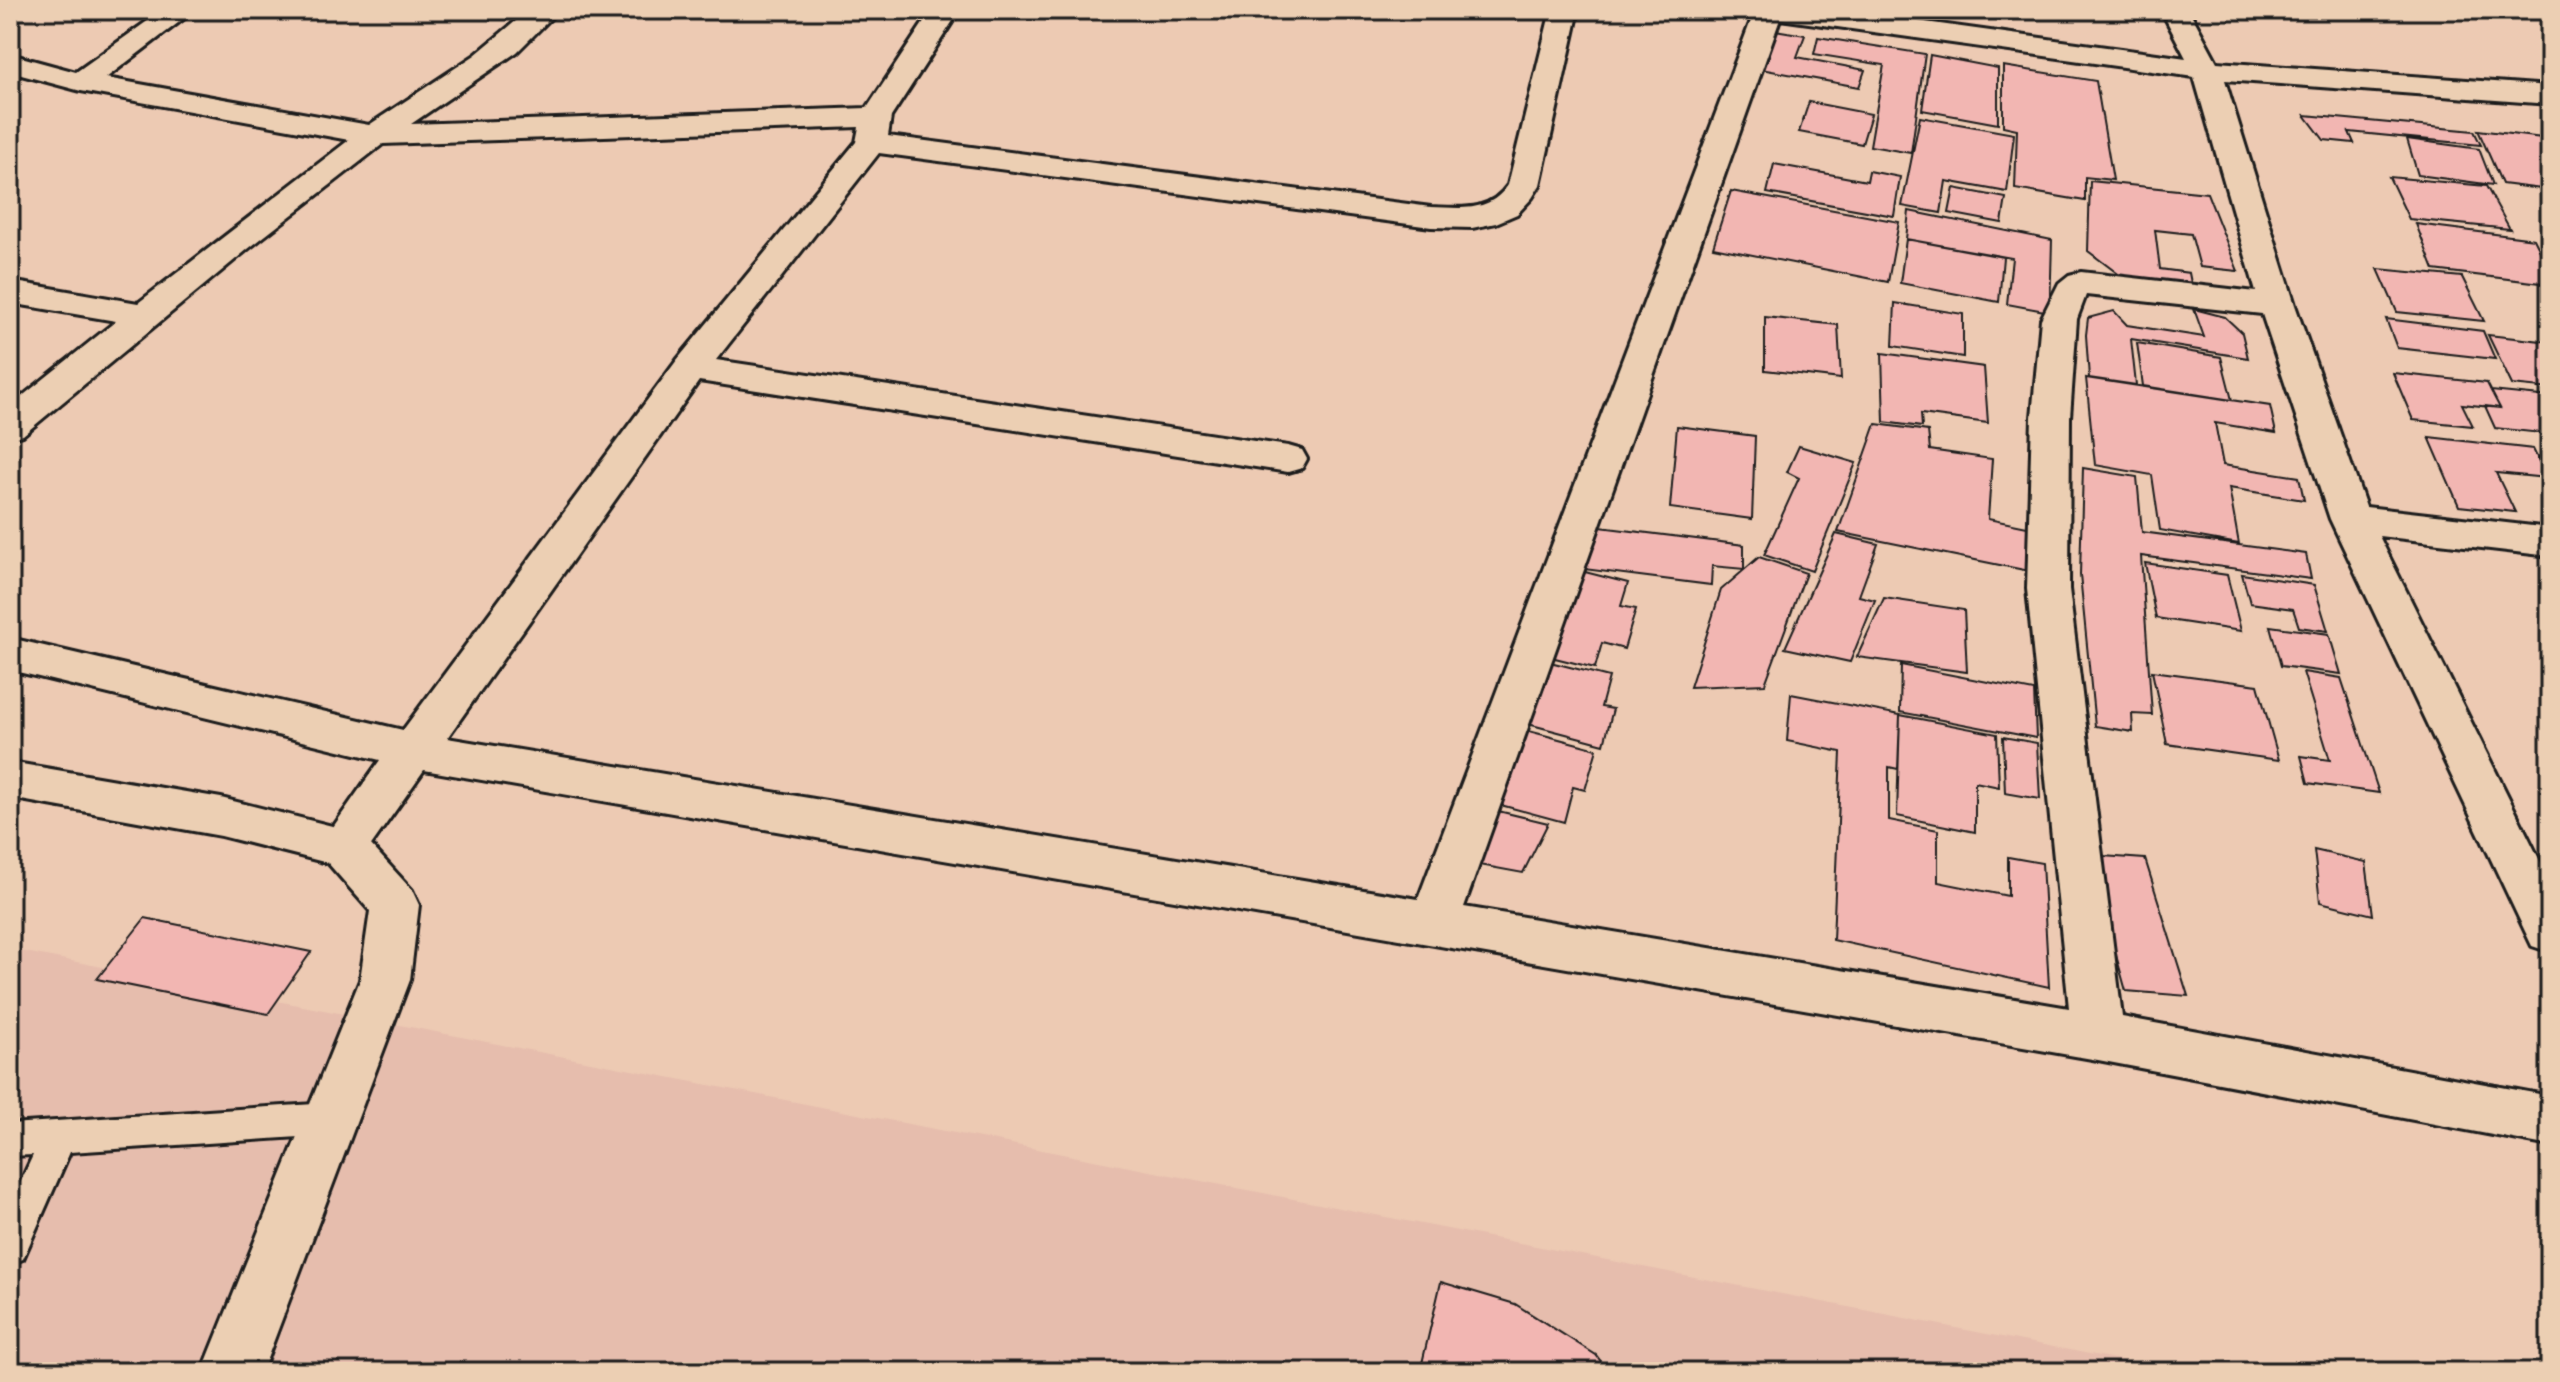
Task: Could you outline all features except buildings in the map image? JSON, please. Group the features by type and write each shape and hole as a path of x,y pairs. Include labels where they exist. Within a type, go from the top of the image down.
{"street":[{"path":"81,82 181,10"},
{"path":"10,426 375,135 484,61 533,24 545,10"},
{"path":"343,847 690,368 873,130 946,10"},
{"path":"10,63 81,82 375,135 873,130 1431,217 1488,217 1514,203 1524,185 1565,10"},
{"path":"1433,924 1769,10"},
{"path":"1777,10 2207,70 2550,95"},
{"path":"2175,10 2207,70 2277,305 2350,519 2550,931"},
{"path":"2098,1036 2048,589 2051,417 2059,319 2071,290 2081,282 2277,305"},
{"path":"10,292 146,315"},
{"path":"690,368 1288,459"},
{"path":"2350,519 2550,542"},
{"path":"10,654 413,750 2098,1036 2550,1121"},
{"path":"10,780 221,817 343,847 395,905 385,980 232,1372"}],"lane":[{"path":"10,1140 330,1119"},
{"path":"10,1246 59,1137"}],"shaded area":[{"path":"10,949 2182,1372 10,1372"}]}
